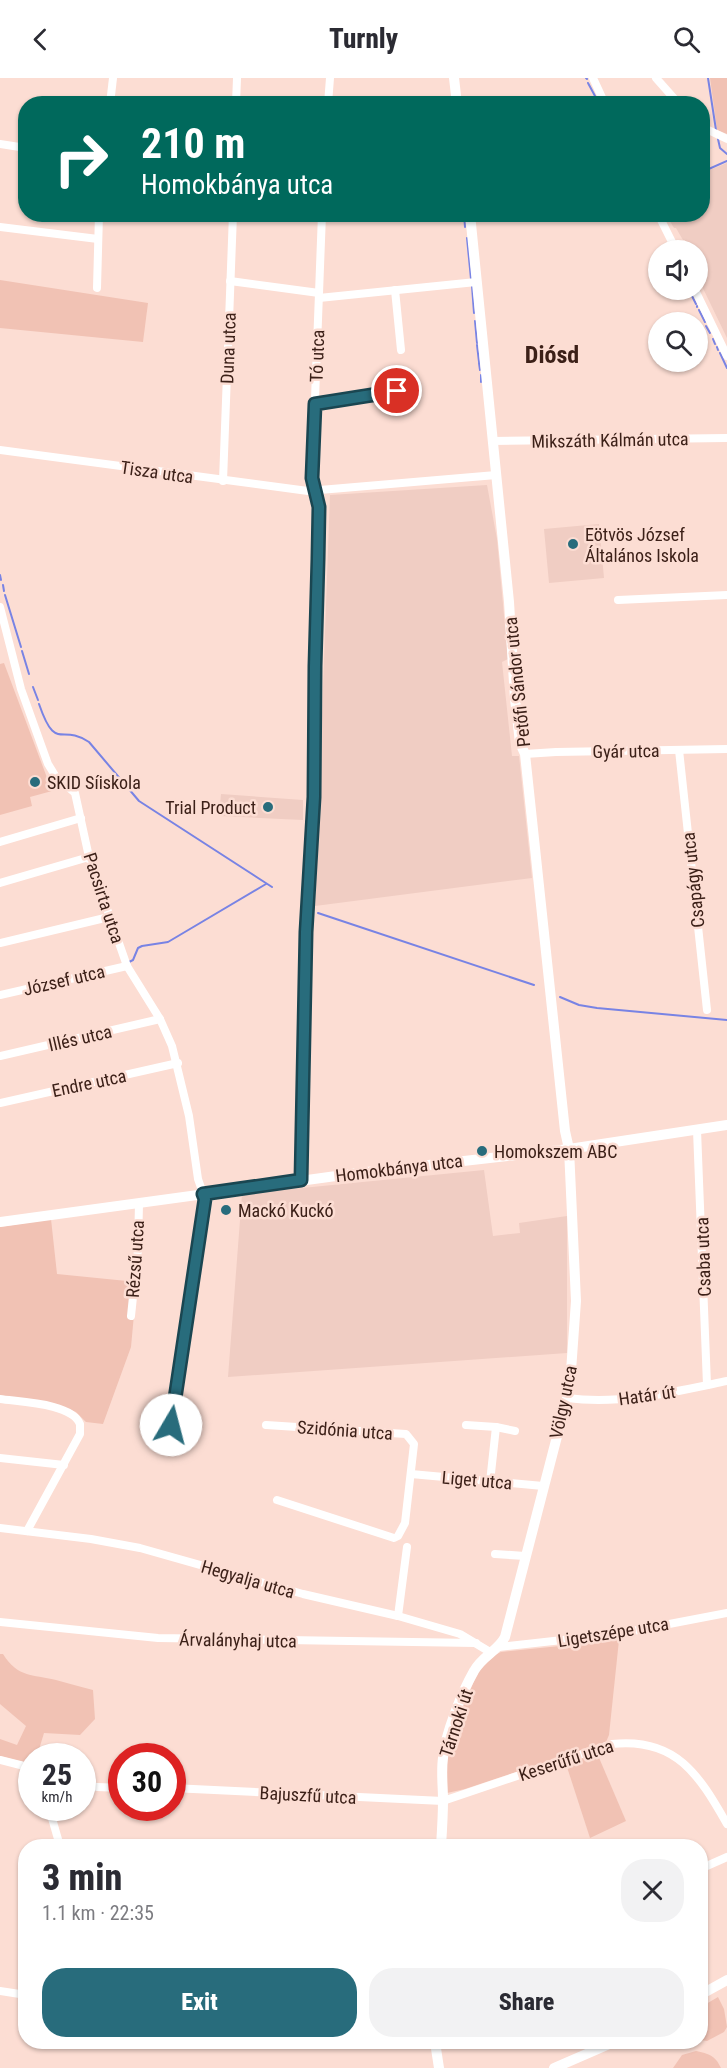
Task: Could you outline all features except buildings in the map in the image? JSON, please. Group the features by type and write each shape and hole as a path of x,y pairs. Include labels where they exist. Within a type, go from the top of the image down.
{"street":[{"path":"111,96 113,78"},
{"path":"236,96 237,78"},
{"path":"329,96 330,78"},
{"path":"454,78 457,96"},
{"path":"592,78 600,96"},
{"path":"656,78 672,96"},
{"path":"710,131 727,139"},
{"path":"0,144 18,147"},
{"path":"97,288 99,222"},
{"name":"Duna utca","path":"223,481 233,222"},
{"name":"Tó utca","path":"301,1180 306,932 314,797 319,518 318,500 312,478 322,222"},
{"name":"Petőfi Sándor utca","path":"471,222 509,602 515,699 520,743 525,754 569,1149"},
{"path":"662,222 671,240"},
{"path":"0,227 98,239"},
{"path":"230,281 319,295 476,282"},
{"path":"395,290 401,350"},
{"path":"700,300 727,356"},
{"path":"315,404 418,388"},
{"name":"Mikszáth Kálmán utca","path":"492,441 727,438"},
{"name":"Tisza utca","path":"0,450 308,491 496,476"},
{"path":"618,600 727,595"},
{"name":"Pacsirta utca","path":"0,606 21,689 48,764 56,777 73,790 89,857 109,917 127,966 160,1019 178,1064 189,1116 198,1179 205,1199 171,1425"},
{"name":"Gyár utca","path":"525,754 727,749"},
{"name":"Csapágy utca","path":"680,750 707,1010"},
{"path":"0,842 81,818"},
{"path":"0,883 89,857"},
{"path":"0,944 109,917"},
{"name":"József utca","path":"0,995 127,966"},
{"name":"Illés utca","path":"0,1056 160,1019"},
{"name":"Endre utca","path":"0,1103 178,1064"},
{"name":"Homokbánya utca","path":"0,1222 301,1180 569,1149 727,1125"},
{"name":"Csaba utca","path":"697,1130 707,1385"},
{"name":"Völgy utca","path":"494,1649 505,1637 567,1398 576,1301 569,1149"},
{"name":"Rézsű utca","path":"130,1316 138,1249 139,1203"},
{"name":"Határ út","path":"567,1398 589,1401 623,1400 667,1394 727,1380"},
{"path":"0,1400 56,1407 73,1416 80,1425 80,1434 27,1531"},
{"name":"Szidónia utca","path":"266,1425 406,1434 414,1444 405,1523 398,1536 394,1538 277,1500"},
{"path":"466,1425 515,1431"},
{"path":"490,1482 495,1427"},
{"path":"0,1458 64,1466"},
{"name":"Liget utca","path":"411,1474 543,1486"},
{"name":"Hegyalja utca","path":"0,1528 90,1539 140,1548 303,1594 398,1616 460,1634 494,1649"},
{"path":"398,1616 407,1547"},
{"path":"495,1554 525,1556"},
{"name":"Ligetszépe utca","path":"494,1649 617,1634 727,1613"},
{"name":"Árvalányhaj utca","path":"0,1622 158,1638 477,1643"},
{"name":"Tárnoki út","path":"441,1839 442,1757 449,1730 474,1670 494,1649"},
{"name":"Keserűfű utca","path":"443,1801 612,1744 636,1743 661,1749 685,1764 704,1785 727,1824"},
{"path":"0,1760 18,1764"},
{"name":"Bajuszfű utca","path":"186,1789 443,1801"},
{"path":"53,1821 58,1839"},
{"path":"708,1865 727,1857"},
{"path":"708,1991 727,1980"},
{"path":"0,1991 18,1994"},
{"path":"436,2049 439,2068"},
{"path":"554,2068 598,2049"}],"shaded area":[{"path":"710,78 727,78 727,134 717,130"},
{"path":"727,163 727,338 708,299 708,240 683,240 670,222 710,222 710,170"},
{"path":"0,280 148,303 143,342 0,328"},
{"path":"487,485 497,539 508,659 502,662 512,756 519,756 532,878 315,906 330,495"},
{"name":"Eötvös József Általános Iskola","path":"599,524 604,578 549,583 544,529"},
{"path":"4,663 52,791 30,797 32,806 0,815 0,664"},
{"path":"221,794 303,800 303,820 219,816"},
{"path":"484,1170 493,1236 520,1233 519,1223 567,1216 567,1353 228,1377 242,1194"},
{"path":"51,1219 57,1274 137,1282 131,1347 103,1424 86,1422 76,1412 57,1405 0,1398 0,1227"},
{"path":"619,1640 609,1735 606,1742 447,1793 446,1764 455,1725 478,1672 491,1657 501,1652"},
{"path":"0,1654 3,1654 14,1667 26,1674 93,1690 95,1719 80,1735 44,1733 41,1743 18,1743 18,1761 0,1756 0,1739 17,1745 26,1726 0,1704"},
{"path":"597,1753 626,1821 590,1838 566,1764"},
{"path":"718,1997 724,2009 727,2027 724,2032 708,2040 708,2003"},
{"path":"696,2051 711,2056 721,2068 673,2068 682,2055"}],"waterway":[{"path":"708,78 716,130"},
{"path":"588,83 595,96"},
{"path":"718,139 720,148 727,154"},
{"path":"710,168 727,161"},
{"path":"465,222 465,227"},
{"path":"467,238 471,279"},
{"path":"472,286 474,313"},
{"path":"694,300 696,304"},
{"path":"475,321 477,343"},
{"path":"708,330 710,333"},
{"path":"713,339 715,344"},
{"path":"477,345 479,362"},
{"path":"720,353 727,368"},
{"path":"479,363 480,370"},
{"path":"481,375 481,382"},
{"path":"0,575 1,580"},
{"path":"3,585 4,591"},
{"path":"5,595 21,647"},
{"path":"22,651 29,674"},
{"path":"33,687 38,700"},
{"path":"39,704 45,719 55,733 79,737 89,742 139,801 272,887"},
{"path":"129,962 133,960 138,948 168,942 266,884"},
{"path":"318,913 534,985"},
{"path":"560,997 579,1005 597,1008 727,1020"}],"place":[{"name":"Eötvös József Általános Iskola","path":"573,544"},
{"name":"SKID Síiskola","path":"35,782"},
{"name":"Trial Product","path":"268,807"},
{"name":"Homokszem ABC","path":"482,1151"},
{"name":"Mackó Kuckó","path":"226,1210"}],"district":[{"name":"Diósd","path":"552,355"}],"route":[{"path":"171,1425 205,1199 203,1194 301,1180 306,932 314,797 319,507 312,478 315,404 397,391"}]}
